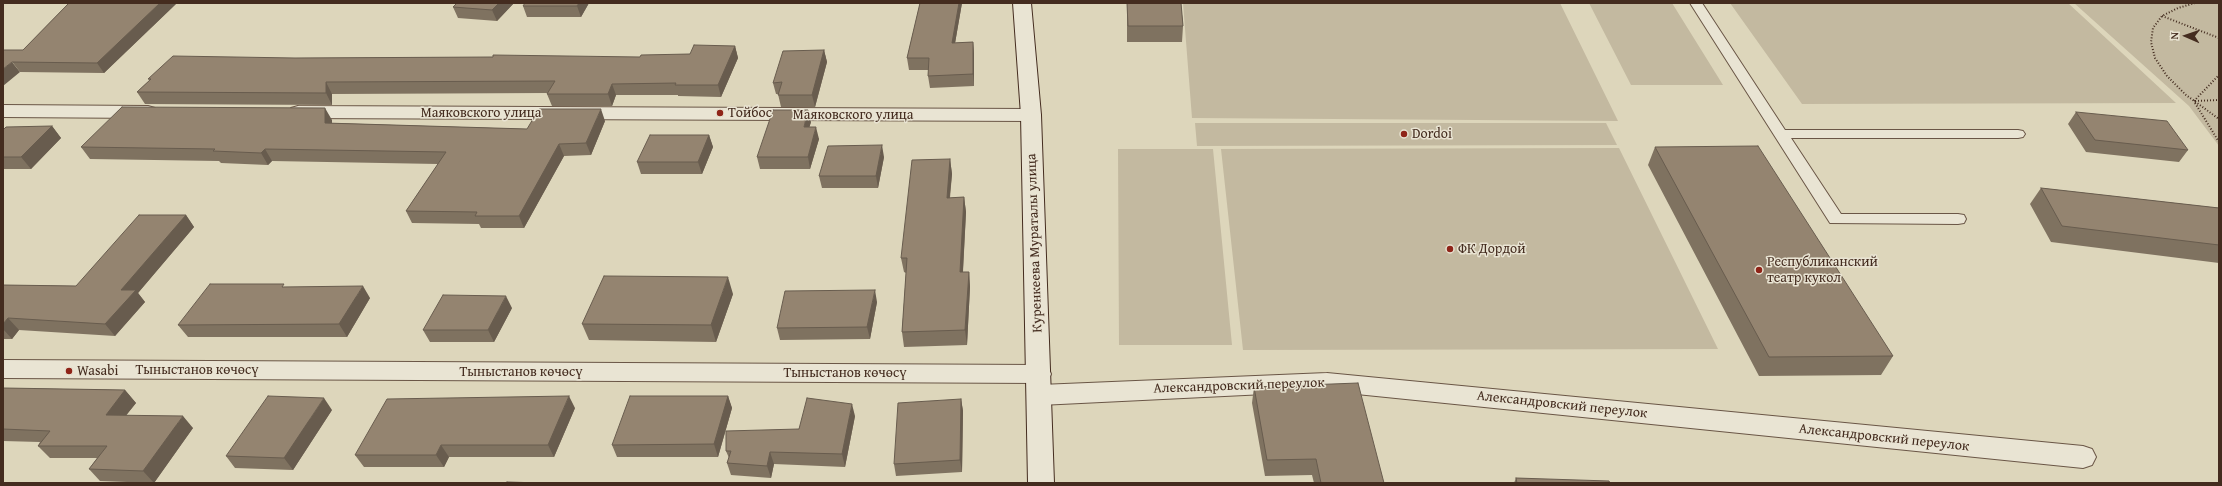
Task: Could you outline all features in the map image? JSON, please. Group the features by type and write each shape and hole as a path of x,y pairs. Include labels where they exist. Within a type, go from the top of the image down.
{"street":[{"name":"Куренкеева Мураталы улица","path":"1022,3 1031,115 1040,385 1041,483"},
{"path":"3,111 162,112"},
{"name":"Маяковского улица","path":"282,112 1031,115"},
{"name":"Тыныстанов көчөсү","path":"3,369 1040,385"},
{"name":"Александровский переулок","path":"1040,385 1326,382 2082,457"}],"lane":[{"path":"1696,3 1836,219 1958,219"},
{"path":"1781,134 2018,134"}],"path":[{"path":"2195,3 2178,8 2162,16 2153,28 2151,42 2155,58 2167,76 2194,101 2219,119"},
{"path":"2162,16 2219,38"},
{"path":"2194,101 2219,75"},
{"path":"2194,101 2219,100"},
{"path":"2194,101 2219,142"}],"shaded area":[{"path":"1183,3 1560,3 1618,121 1192,118"},
{"path":"1589,3 1672,3 1723,85 1631,85"},
{"path":"1730,3 2068,3 2176,103 1802,104"},
{"path":"2074,3 2219,3 2219,146 2189,106"},
{"name":"Dordoi","path":"1195,123 1606,123 1617,145 1197,146"},
{"name":"ФК Дордой","path":"1619,148 1718,349 1243,350 1221,149"},
{"path":"1118,149 1213,149 1232,345 1119,345"}],"building":[{"path":"69,3 160,3 97,63 12,62 3,69 3,50 23,50"},
{"path":"457,3 499,3 492,10 453,7"},
{"path":"525,3 579,3 577,6 523,6"},
{"path":"920,3 959,3 952,43 973,42 973,74 928,76 929,58 907,58"},
{"path":"1127,3 1181,3 1183,26 1128,26"},
{"path":"694,45 735,46 718,85 675,85 676,83 612,84 608,94 547,94 555,81 326,82 326,93 137,92 151,79 148,79 173,56 295,58 493,57 493,55 640,57 641,55 690,54"},
{"path":"824,50 812,95 778,95 782,82 773,83 783,51"},
{"path":"122,107 325,108 325,123 527,129 539,109 601,109 586,143 559,144 519,216 475,216 477,212 406,211 446,152 265,149 261,153 213,151 215,149 81,147"},
{"path":"773,110 808,110 804,127 816,127 808,157 757,157"},
{"path":"2076,112 2167,121 2188,150 2095,140"},
{"path":"52,126 21,157 3,157 3,130 6,127"},
{"path":"650,135 709,135 698,162 637,162"},
{"path":"882,145 876,176 819,176 828,146"},
{"name":"Республиканский театр кукол","path":"1758,146 1893,356 1769,357 1655,147"},
{"path":"950,159 947,198 964,197 960,272 969,272 965,330 902,332 907,258 901,258 912,160"},
{"path":"2041,188 2219,208 2219,245 2062,226"},
{"path":"139,215 186,215 121,290 136,290 105,324 8,318 3,324 3,285 76,286"},
{"path":"604,276 728,277 711,325 582,324"},
{"path":"210,284 284,284 282,287 363,286 339,324 178,325"},
{"path":"875,290 867,327 777,328 785,291"},
{"path":"443,295 506,296 488,330 423,330"},
{"path":"1358,383 1384,483 1321,483 1316,459 1267,460 1254,387"},
{"path":"3,388 125,390 106,415 183,416 143,471 89,469 107,446 38,446 50,431 3,429"},
{"path":"268,396 324,398 284,458 226,456"},
{"path":"569,396 548,445 441,445 436,455 355,455 387,399"},
{"path":"630,396 728,396 714,444 612,445"},
{"path":"807,398 852,404 842,454 770,452 767,466 727,463 731,451 726,451 726,431 799,429"},
{"path":"961,399 960,460 894,464 898,403"},
{"path":"1516,478 1609,481 1610,483 1517,483"},
{"path":"507,482 541,483 507,483"}],"place":[{"name":"Тойбос","path":"720,113"},
{"name":"Dordoi","path":"1404,134"},
{"name":"ФК Дордой","path":"1450,249"},
{"name":"Республиканский театр кукол","path":"1759,270"},
{"name":"Wasabi","path":"69,371"}]}
